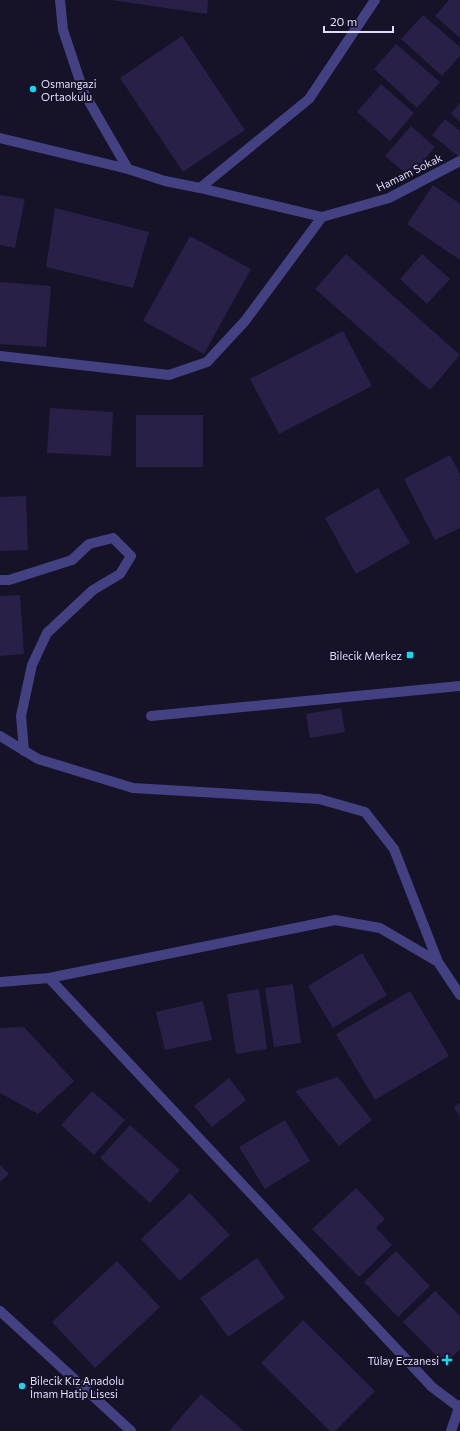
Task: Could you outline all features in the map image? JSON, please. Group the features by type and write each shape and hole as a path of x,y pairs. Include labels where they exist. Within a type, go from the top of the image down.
{"street":[{"path":"60,0 63,30 84,93 128,169"},
{"path":"200,188 309,99 375,0"},
{"path":"0,138 128,169 164,181 322,217 245,321 207,362 169,375 0,356"},
{"name":"Hamam Sokak","path":"322,217 389,198 460,161"},
{"path":"0,580 9,580 72,560 89,544 113,538 131,556 120,574 93,590 47,633 32,665 21,716 24,751"},
{"path":"151,716 460,686"},
{"path":"0,736 38,759 133,788 319,799 364,812 394,849 438,962 460,995"},
{"path":"0,982 49,978 334,920 380,928 438,962"},
{"path":"49,978 432,1387 460,1407 451,1431"},
{"path":"0,1311 131,1431"}],"building":[{"path":"111,0 208,0 207,14"},
{"path":"449,0 460,0 460,38 435,16"},
{"path":"423,15 460,47 460,56 442,76 401,39"},
{"path":"182,36 245,130 183,172 120,78"},
{"path":"396,44 440,82 417,108 374,69"},
{"path":"381,84 414,113 390,141 357,112"},
{"path":"460,103 460,122 451,113"},
{"path":"445,119 460,131 460,158 432,135"},
{"path":"411,126 435,147 410,177 385,156"},
{"path":"433,185 460,204 460,260 407,224"},
{"path":"0,195 25,199 15,248 0,245"},
{"path":"55,208 149,232 133,288 46,267"},
{"path":"190,236 251,269 204,354 143,321"},
{"path":"346,254 460,355 430,390 315,289"},
{"path":"422,254 450,279 427,304 400,279"},
{"path":"0,282 51,286 46,347 0,344"},
{"path":"343,331 372,386 279,434 250,379"},
{"path":"50,408 113,412 111,456 47,453"},
{"path":"136,415 203,415 203,467 136,467"},
{"path":"450,455 460,474 460,528 435,540 404,479"},
{"path":"378,488 410,543 356,574 325,518"},
{"path":"26,496 28,550 0,551 0,497"},
{"path":"20,595 24,654 0,656 0,596"},
{"path":"341,708 345,732 310,738 306,714"},
{"path":"362,953 387,995 333,1028 308,986"},
{"path":"293,984 301,1043 274,1047 265,988"},
{"path":"259,989 267,1049 236,1054 227,994"},
{"path":"410,991 449,1056 375,1100 336,1034"},
{"path":"203,1001 212,1040 165,1050 156,1012"},
{"path":"24,1027 74,1081 38,1114 0,1093 0,1028"},
{"path":"338,1077 372,1120 339,1146 295,1091"},
{"path":"229,1078 246,1100 212,1127 194,1106"},
{"path":"92,1091 125,1120 94,1155 61,1125"},
{"path":"460,1103 460,1117 454,1107"},
{"path":"285,1120 310,1161 265,1189 239,1147"},
{"path":"130,1125 180,1170 150,1203 100,1158"},
{"path":"0,1165 9,1174 0,1182"},
{"path":"356,1188 385,1219 376,1228 392,1245 359,1277 312,1229"},
{"path":"190,1193 230,1235 180,1281 141,1239"},
{"path":"396,1251 430,1286 398,1317 364,1282"},
{"path":"257,1258 285,1298 228,1337 200,1298"},
{"path":"117,1261 160,1307 95,1368 52,1322"},
{"path":"435,1291 460,1316 460,1349 445,1364 403,1322"},
{"path":"303,1320 375,1391 335,1431 330,1431 261,1363"},
{"path":"201,1394 244,1431 169,1431"}],"place":[{"name":"Osmangazi Ortaokulu","path":"33,89"},
{"name":"Bilecik Merkez","path":"410,655"},
{"name":"Tülay Eczanesi","path":"447,1360"},
{"name":"Bilecik Kız Anadolu İmam Hatip Lisesi","path":"22,1386"}]}
